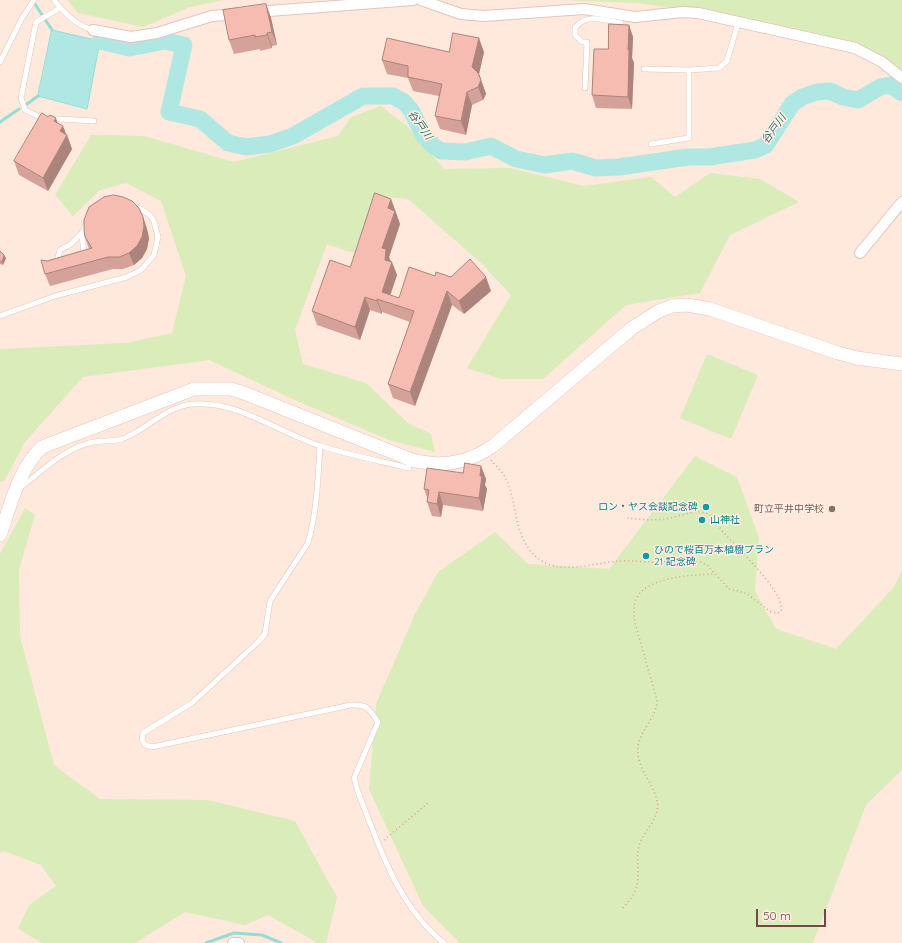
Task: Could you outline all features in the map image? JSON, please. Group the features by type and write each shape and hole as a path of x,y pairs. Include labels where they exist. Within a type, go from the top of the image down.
{"street":[{"path":"93,30 131,37 157,33 212,16 413,0"},
{"path":"421,0 461,14 484,16 584,9 635,17 683,12 698,13 738,24 855,48 882,62 902,78"},
{"path":"621,23 635,17"},
{"path":"860,254 902,202"},
{"path":"0,535 24,469 31,458 42,448 179,394 202,388 232,389 422,462 447,464 470,459 484,452 632,328 659,311 672,306 687,305 710,309 838,353 857,358 902,364"},
{"path":"233,943 239,943"}],"lane":[{"path":"0,62 34,0"},
{"path":"54,0 60,8 84,28 93,30"},
{"path":"60,8 36,22 21,98 25,110 42,118 94,121"},
{"path":"585,88 587,42 582,42 575,35 575,28 579,22 586,19 621,23"},
{"path":"644,69 689,70 719,68 727,61 738,24"},
{"path":"651,144 689,138 689,70"},
{"path":"0,316 55,296 127,277 141,270 154,255 158,237 154,221 149,214 133,203 122,202"},
{"path":"65,263 58,266 57,260 60,250 71,244 82,233 89,218"},
{"path":"78,259 84,257 82,233"},
{"path":"16,490 73,449 89,443 122,439 160,416 192,404 210,405 233,410 259,418 320,446 409,468"},
{"path":"320,446 317,490 308,543 270,601 265,634 258,643 192,703 143,734 142,740 145,745 152,747 360,704 368,707 378,722 354,778 357,789 379,844 399,887 418,916 444,943"}],"path":[{"path":"484,452 506,478 513,500 519,531 525,544 533,555 543,562 559,568 571,568 621,561 690,561 707,565 713,574 729,588 746,593 771,612 778,613 781,611 782,607 777,596 761,574 723,532 712,516 701,512 663,519 627,518"},
{"path":"623,908 635,891 638,879 638,853 640,842 655,818 658,802 638,758 641,737 657,711 657,700 635,623 635,600 648,586 660,581 713,574"},
{"path":"379,844 428,803"}],"green space":[{"path":"67,0 224,0 190,7 143,27 78,13"},
{"path":"559,0 902,0 902,70 870,49 718,14 637,3"},
{"path":"381,106 407,126 444,169 509,168 584,186 651,177 675,197 710,173 760,179 799,202 730,235 700,293 626,305 543,379 501,379 467,368 511,295 482,264 408,199 375,196 354,253 327,244 295,330 303,364 366,383 408,423 431,434 435,452 389,440 297,401 209,360 83,377 25,442 5,480 0,482 0,349 126,343 172,333 186,276 161,201 126,183 100,190 73,216 55,195 91,135 144,136 234,162 338,136 351,117"},
{"path":"707,354 758,375 731,439 680,418"},
{"path":"695,456 737,477 759,538 755,591 776,629 836,649 894,587 902,570 902,770 866,805 813,943 460,943 423,906 369,789 376,704 415,614 438,572 495,532 528,564 609,569"},
{"path":"25,508 35,515 19,569 20,636 54,765 100,799 208,800 295,821 337,897 326,943 318,943 268,915 245,925 185,912 135,943 42,943 18,929 29,905 56,886 41,865 4,851 0,853 0,554"}],"water":[{"path":"52,30 100,41 87,109 38,96"}],"building":[{"path":"266,4 272,32 267,33 267,35 255,37 255,35 229,40 223,10"},
{"path":"609,24 629,25 628,97 592,95 594,49 608,49"},
{"path":"453,33 479,38 472,67 478,73 481,80 478,87 467,92 461,121 435,116 442,84 408,77 408,66 382,60 387,38 449,52"},
{"path":"42,113 48,117 50,115 56,118 54,121 63,126 60,131 67,135 43,178 14,161"},
{"path":"375,193 391,199 388,208 395,211 382,248 386,249 385,260 392,262 382,292 399,298 409,267 435,276 436,272 451,277 470,259 486,277 459,301 447,291 410,392 388,384 414,311 377,299 377,301 365,297 355,327 312,311 330,260 350,267"},
{"path":"114,195 132,201 139,208 143,217 144,226 142,237 137,246 129,253 119,257 108,257 45,274 41,260 47,261 92,248 85,237 84,230 84,220 89,207 104,197"},
{"path":"0,251 4,255 2,262 0,261"},
{"path":"465,463 481,466 480,476 482,476 479,498 439,492 437,504 427,502 429,490 424,489 427,468 463,473"}],"waterway":[{"path":"33,1 52,30"},
{"name":"谷戸川","path":"100,41 129,48 165,41 184,45 169,112 200,119 228,143 246,147 270,144 293,136 363,96 393,96 404,102 411,110 423,134 432,145 441,151 465,152 491,146 516,159 545,165 572,161 596,168 619,167 688,157 709,157 755,150 766,145 792,104 802,97 817,92 830,91 843,97 858,100 880,87 890,85 902,93"},
{"path":"27,104 38,96"},
{"path":"0,122 19,109"},
{"path":"206,943 234,933 262,935 281,943"}],"place":[{"name":"ロン・ヤス会談記念碑","path":"706,507"},
{"name":"町立平井中学校","path":"832,509"},
{"name":"山神社","path":"702,520"},
{"name":"ひので桜百万本植樹プラン 21 記念碑","path":"646,556"}]}
